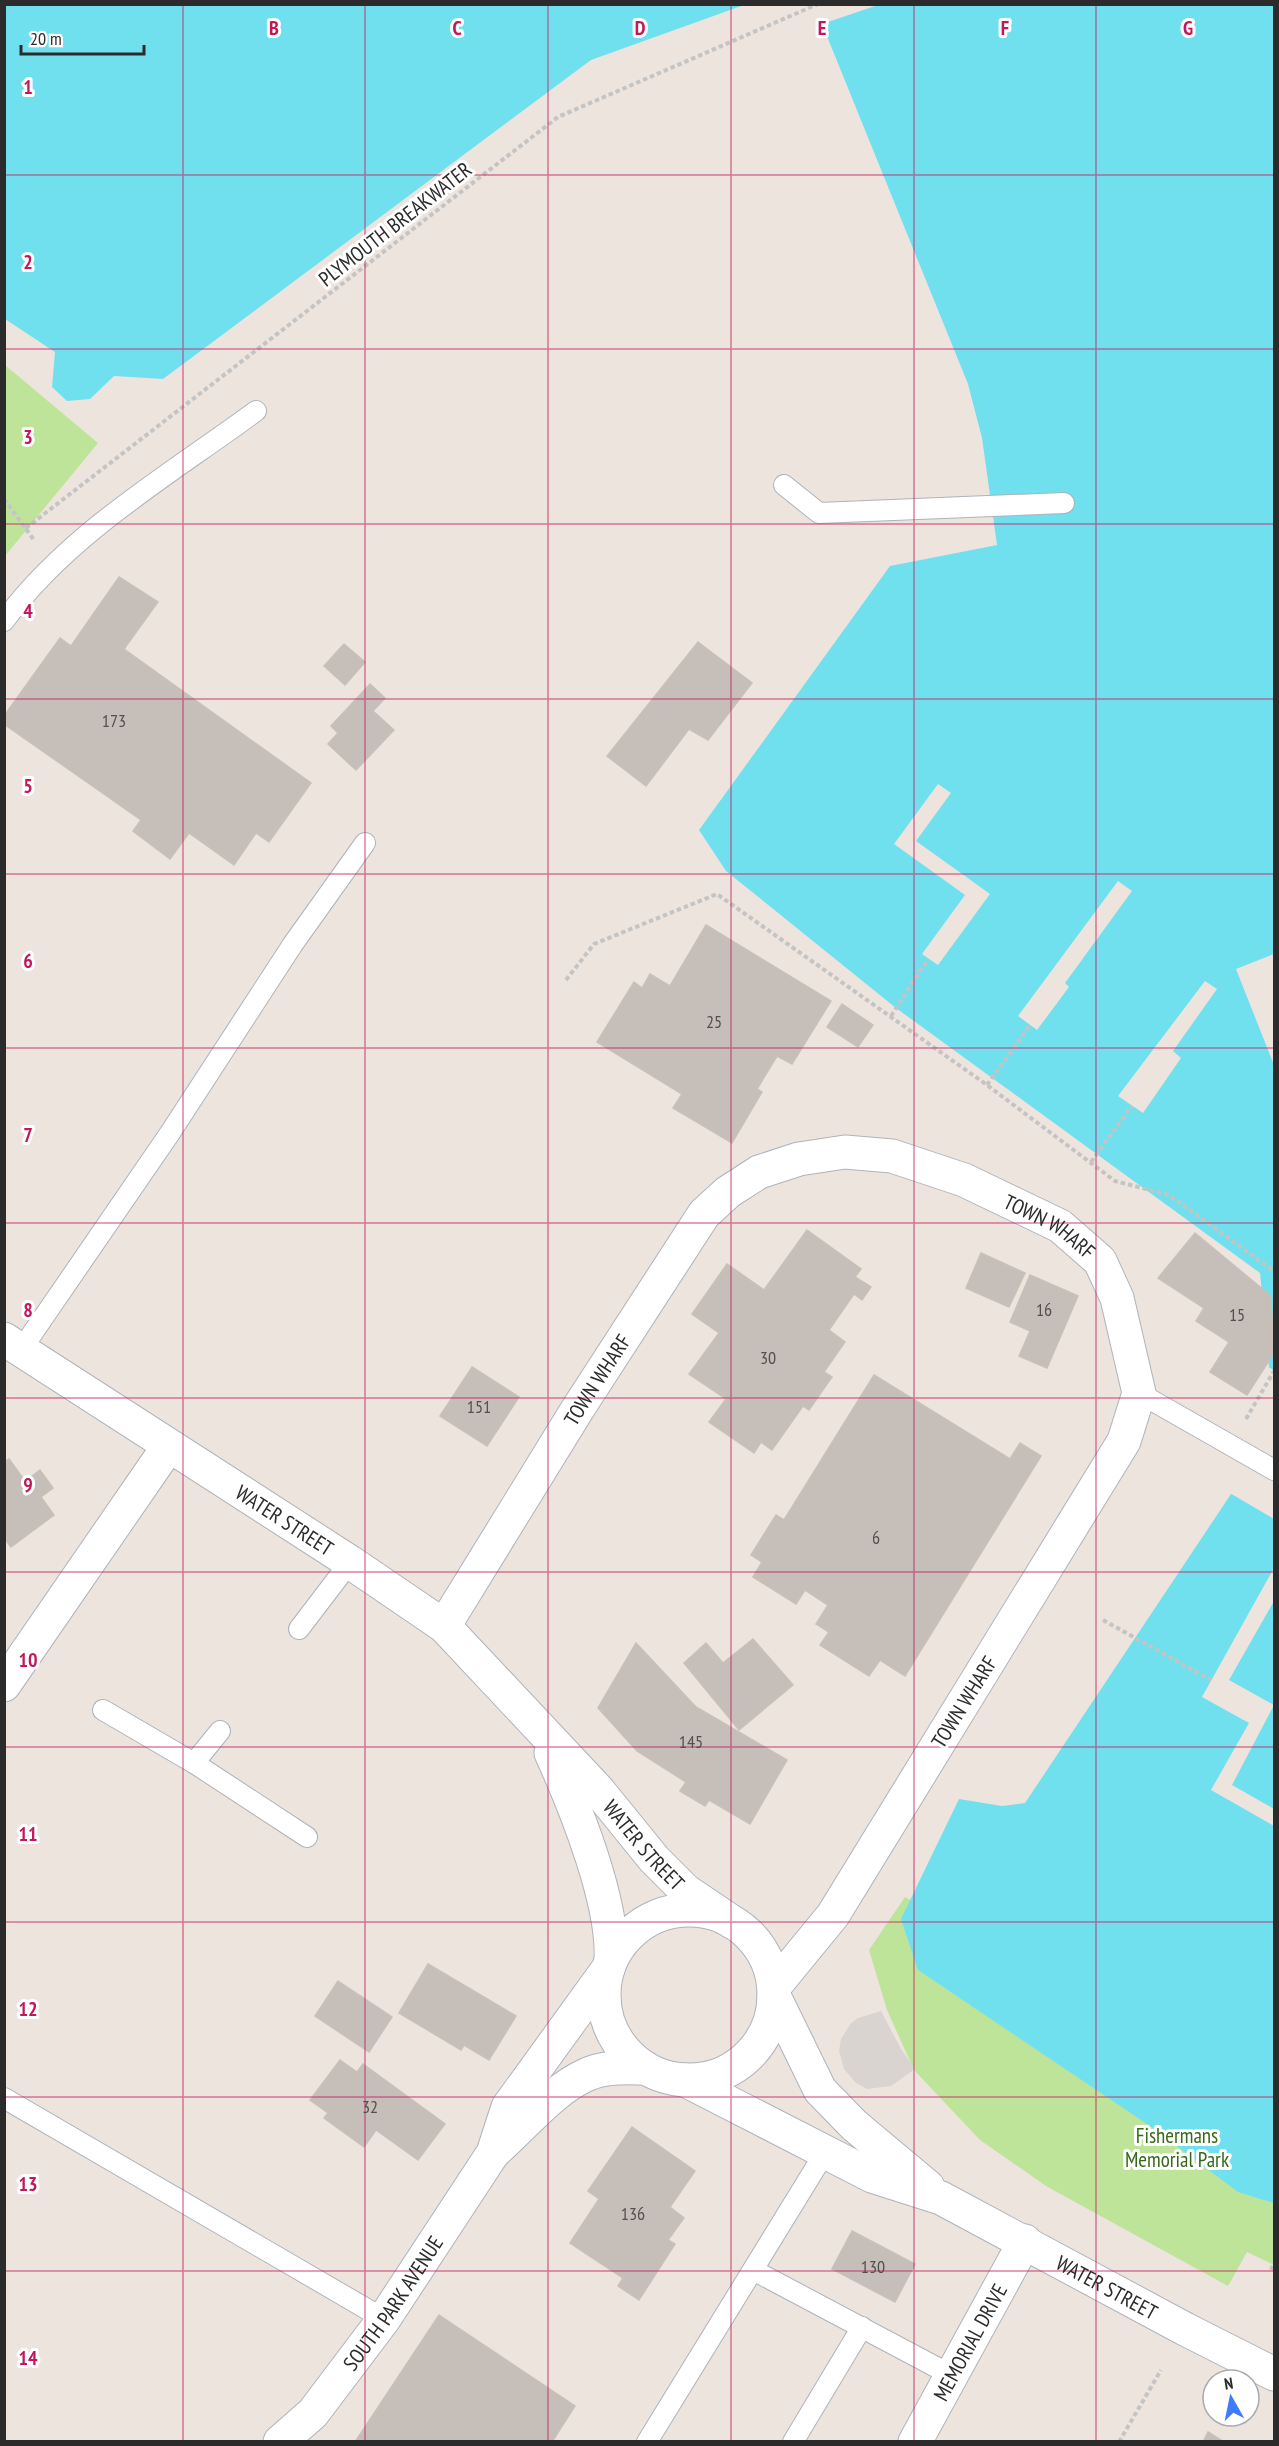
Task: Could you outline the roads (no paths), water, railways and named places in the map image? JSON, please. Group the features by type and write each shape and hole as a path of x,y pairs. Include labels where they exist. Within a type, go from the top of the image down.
{"street":[{"name":"TOWN WHARF","path":"444,1626 577,1410 704,1214 728,1192 759,1172 799,1159 845,1152 892,1156 964,1180 1060,1226 1100,1261 1117,1298 1139,1394 1124,1441 833,1915 774,1992"},
{"name":"WATER STREET","path":"13,1345 104,1402 168,1447 350,1562 444,1626 598,1790 654,1858 686,1891 732,1922"},
{"path":"4,1685 168,1447"},
{"name":"WATER STREET","path":"541,1730 572,1801 594,1869 612,1940 610,1964"},
{"path":"688,1911 703,1912 732,1922 744,1930 763,1954 774,1992 766,2029 747,2057 729,2070 707,2078 685,2080 664,2076 645,2068 627,2054 613,2036 605,2014 604,1991 610,1964 633,1931 659,1916 688,1911"},
{"name":"SOUTH PARK AVENUE","path":"493,2154 508,2107 610,1964"},
{"name":"WATER STREET","path":"774,1992 820,2090 854,2125 941,2198"},
{"name":"SOUTH PARK AVENUE","path":"280,2442 313,2412 384,2319 493,2154 562,2090 586,2074 612,2068 645,2068"},
{"name":"WATER STREET","path":"685,2080 824,2154 872,2176 941,2198 1025,2241 1185,2329 1275,2374"},
{"name":"MEMORIAL DRIVE","path":"915,2442 1025,2241"}],"lane":[{"path":"4,621 53,564 120,510 256,411"},
{"path":"784,485 819,513 1064,503"},
{"path":"13,1345 170,1133 293,944 365,843"},
{"path":"1139,1394 1275,1470"},
{"path":"298,1629 350,1562"},
{"path":"103,1710 194,1763 307,1837"},
{"path":"194,1763 220,1731"},
{"path":"4,2098 384,2319"},
{"path":"647,2442 824,2154"},
{"path":"753,2270 951,2375"},
{"path":"793,2442 862,2327"}],"water":[{"path":"881,4 1274,5 1274,2203 1238,2192 1153,2128 918,1970 901,1919 959,1799 1002,1806 1025,1803 1231,1494 1269,1367 1260,1273 896,1008 726,871 699,830 890,566 997,545 982,438 968,384 822,24"},
{"path":"4,5 744,5 591,60 163,379 114,376 90,399 67,401 52,387 55,352 5,319"}],"park label":[{"name":"Fishermans Memorial Park","path":"1177,2147"}]}
